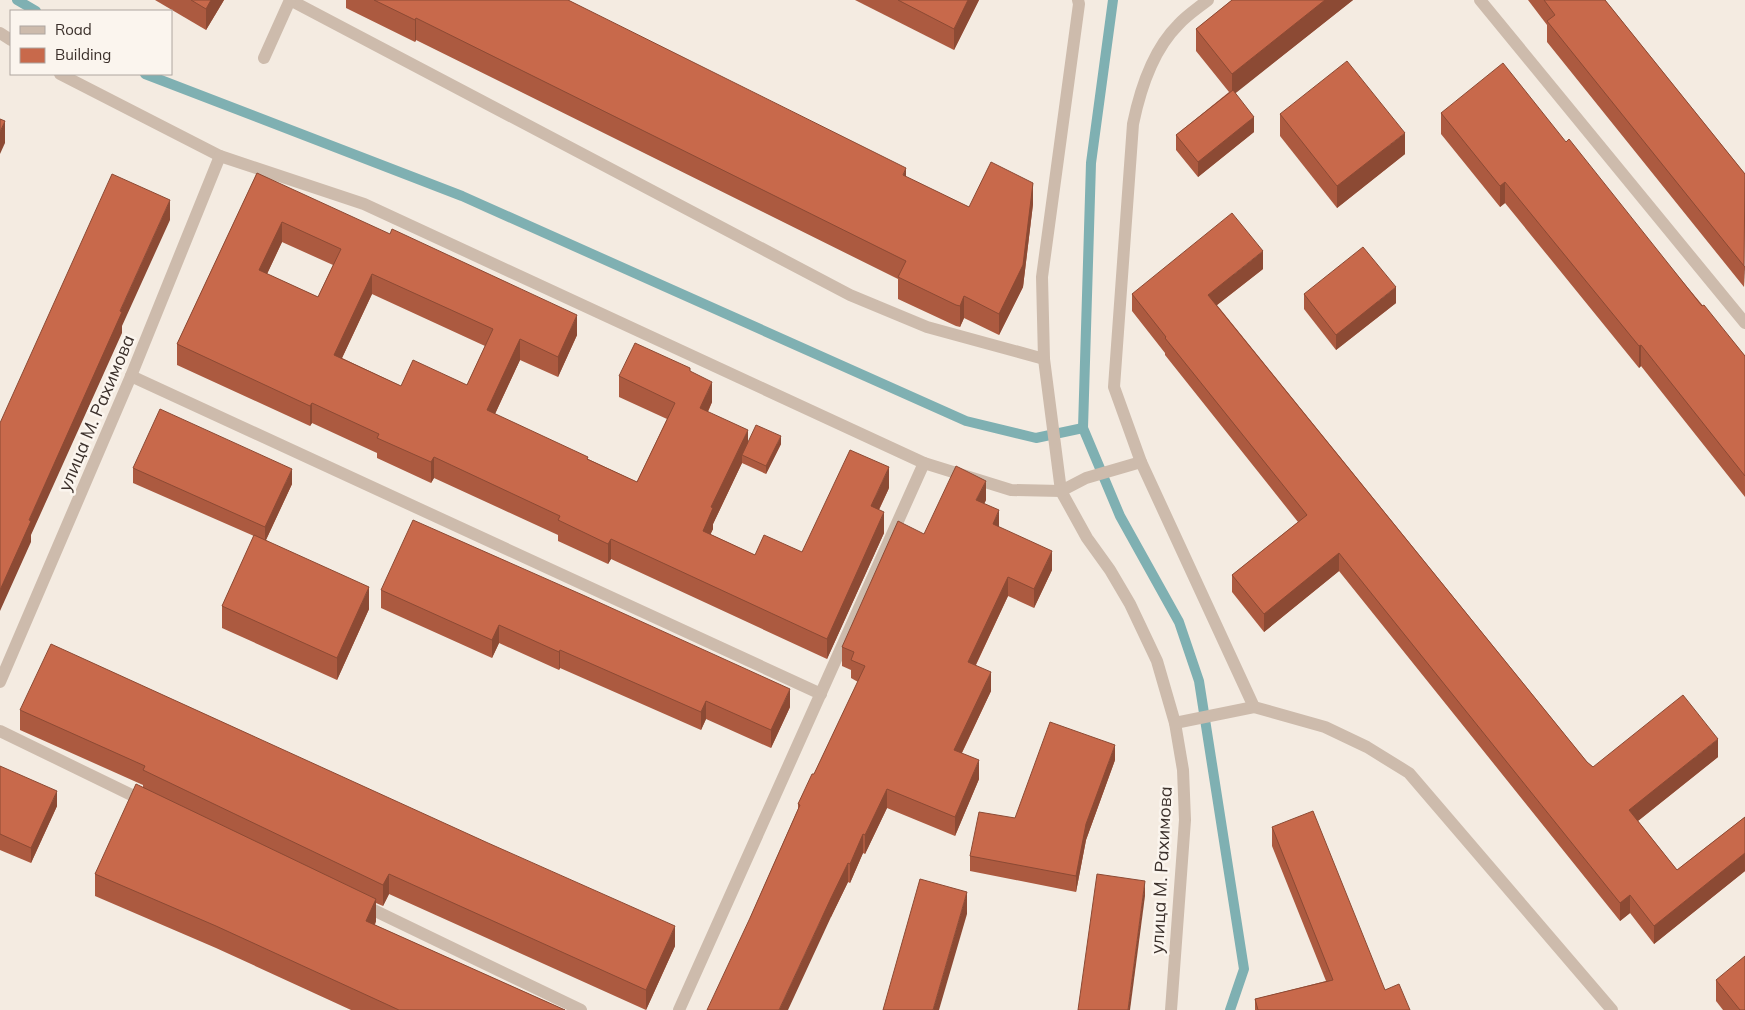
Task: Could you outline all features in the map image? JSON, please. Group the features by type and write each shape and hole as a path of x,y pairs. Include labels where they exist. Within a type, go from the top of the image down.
{"street":[{"path":"264,58 290,0 850,294 927,328 1044,359"},
{"path":"1061,491 1044,359 1042,277 1079,4 1078,0"},
{"path":"1208,0 1178,25 1162,46 1138,98 1133,124 1114,387 1141,462 1254,707"},
{"path":"1480,0 1745,323"},
{"path":"62,75 220,156 364,204 924,463 1011,490 1061,491 1086,478 1141,462"},
{"name":"улица М. Рахимова","path":"0,682 132,376 220,156"},
{"path":"132,376 821,694"},
{"path":"679,1010 924,463"},
{"name":"улица М. Рахимова","path":"1061,491 1087,538 1110,570 1130,604 1157,661 1175,723 1183,770 1185,820 1171,1010"},
{"path":"1175,723 1254,707 1324,727 1367,747 1410,773 1612,1010"},
{"path":"0,731 161,808"},
{"path":"348,898 580,1010"}],"building":[{"path":"191,0 211,0 206,9"},
{"path":"374,0 568,0 906,168 903,175 969,207 991,162 1033,183 1023,265 999,314 964,296 960,306 956,305 898,277 906,261 416,18 415,20"},
{"path":"898,0 968,0 954,29"},
{"path":"1232,0 1325,0 1232,74 1196,29"},
{"path":"1544,0 1605,0 1745,174 1744,266 1547,21 1555,15"},
{"path":"1347,61 1405,133 1337,186 1280,114"},
{"path":"1503,63 1566,142 1569,139 1702,306 1704,305 1745,356 1745,476 1641,345 1639,346 1505,182 1500,186 1441,113"},
{"path":"1233,90 1254,117 1198,162 1176,135"},
{"path":"0,119 5,121 0,132"},
{"path":"257,173 390,234 392,229 577,315 558,357 520,339 487,410 637,482 675,403 619,376 635,343 690,368 690,371 712,382 700,408 748,430 711,507 713,508 703,531 755,555 764,535 802,552 850,450 889,467 871,506 884,512 827,639 611,539 608,544 558,520 560,516 434,457 431,462 377,438 379,434 312,403 310,406 177,344","holes":["282,222 341,249 318,297 259,270","372,274 493,329 467,385 413,360 401,386 334,355"]},
{"path":"112,174 170,200 0,590 0,423"},
{"path":"1232,213 1263,251 1208,295 1587,762 1593,767 1683,695 1718,739 1629,810 1677,870 1745,817 1745,853 1654,926 1630,895 1620,903 1339,553 1264,614 1232,575 1307,515 1132,294"},
{"path":"1363,247 1396,287 1336,335 1304,294"},
{"path":"160,409 292,469 265,527 133,468"},
{"path":"756,425 781,436 766,466 742,455"},
{"path":"956,466 986,481 976,500 999,510 993,524 1052,551 1034,589 1008,577 968,662 991,672 954,750 979,760 955,817 887,789 865,835 863,834 850,864 848,863 779,1010 707,1010 800,805 798,804 865,666 851,660 854,652 842,647 898,521 924,534"},
{"path":"413,520 790,689 771,730 706,701 701,712 499,625 492,640 381,590"},
{"path":"254,535 369,587 337,658 222,606"},
{"path":"51,644 675,926 646,990 389,874 383,885 143,770 145,766 20,710"},
{"path":"1050,722 1115,745 1086,824 1076,876 970,856 979,812 1015,818"},
{"path":"0,766 57,791 31,848 0,834"},
{"path":"136,784 376,899 366,921 565,1010 399,1010 216,926 95,874"},
{"path":"1313,811 1385,990 1399,984 1410,1010 1258,1010 1255,999 1333,980 1272,827"},
{"path":"1097,874 1145,881 1128,1010 1078,1010"},
{"path":"920,879 967,892 933,1010 883,1010"},
{"path":"1745,956 1745,1010 1740,1010 1716,980"}],"waterway":[{"path":"17,0 34,10"},
{"path":"1113,0 1091,163 1083,428 1120,516 1179,622 1199,681 1244,969 1230,1010"},
{"path":"148,75 462,196 966,421 1036,438 1083,428"}]}
